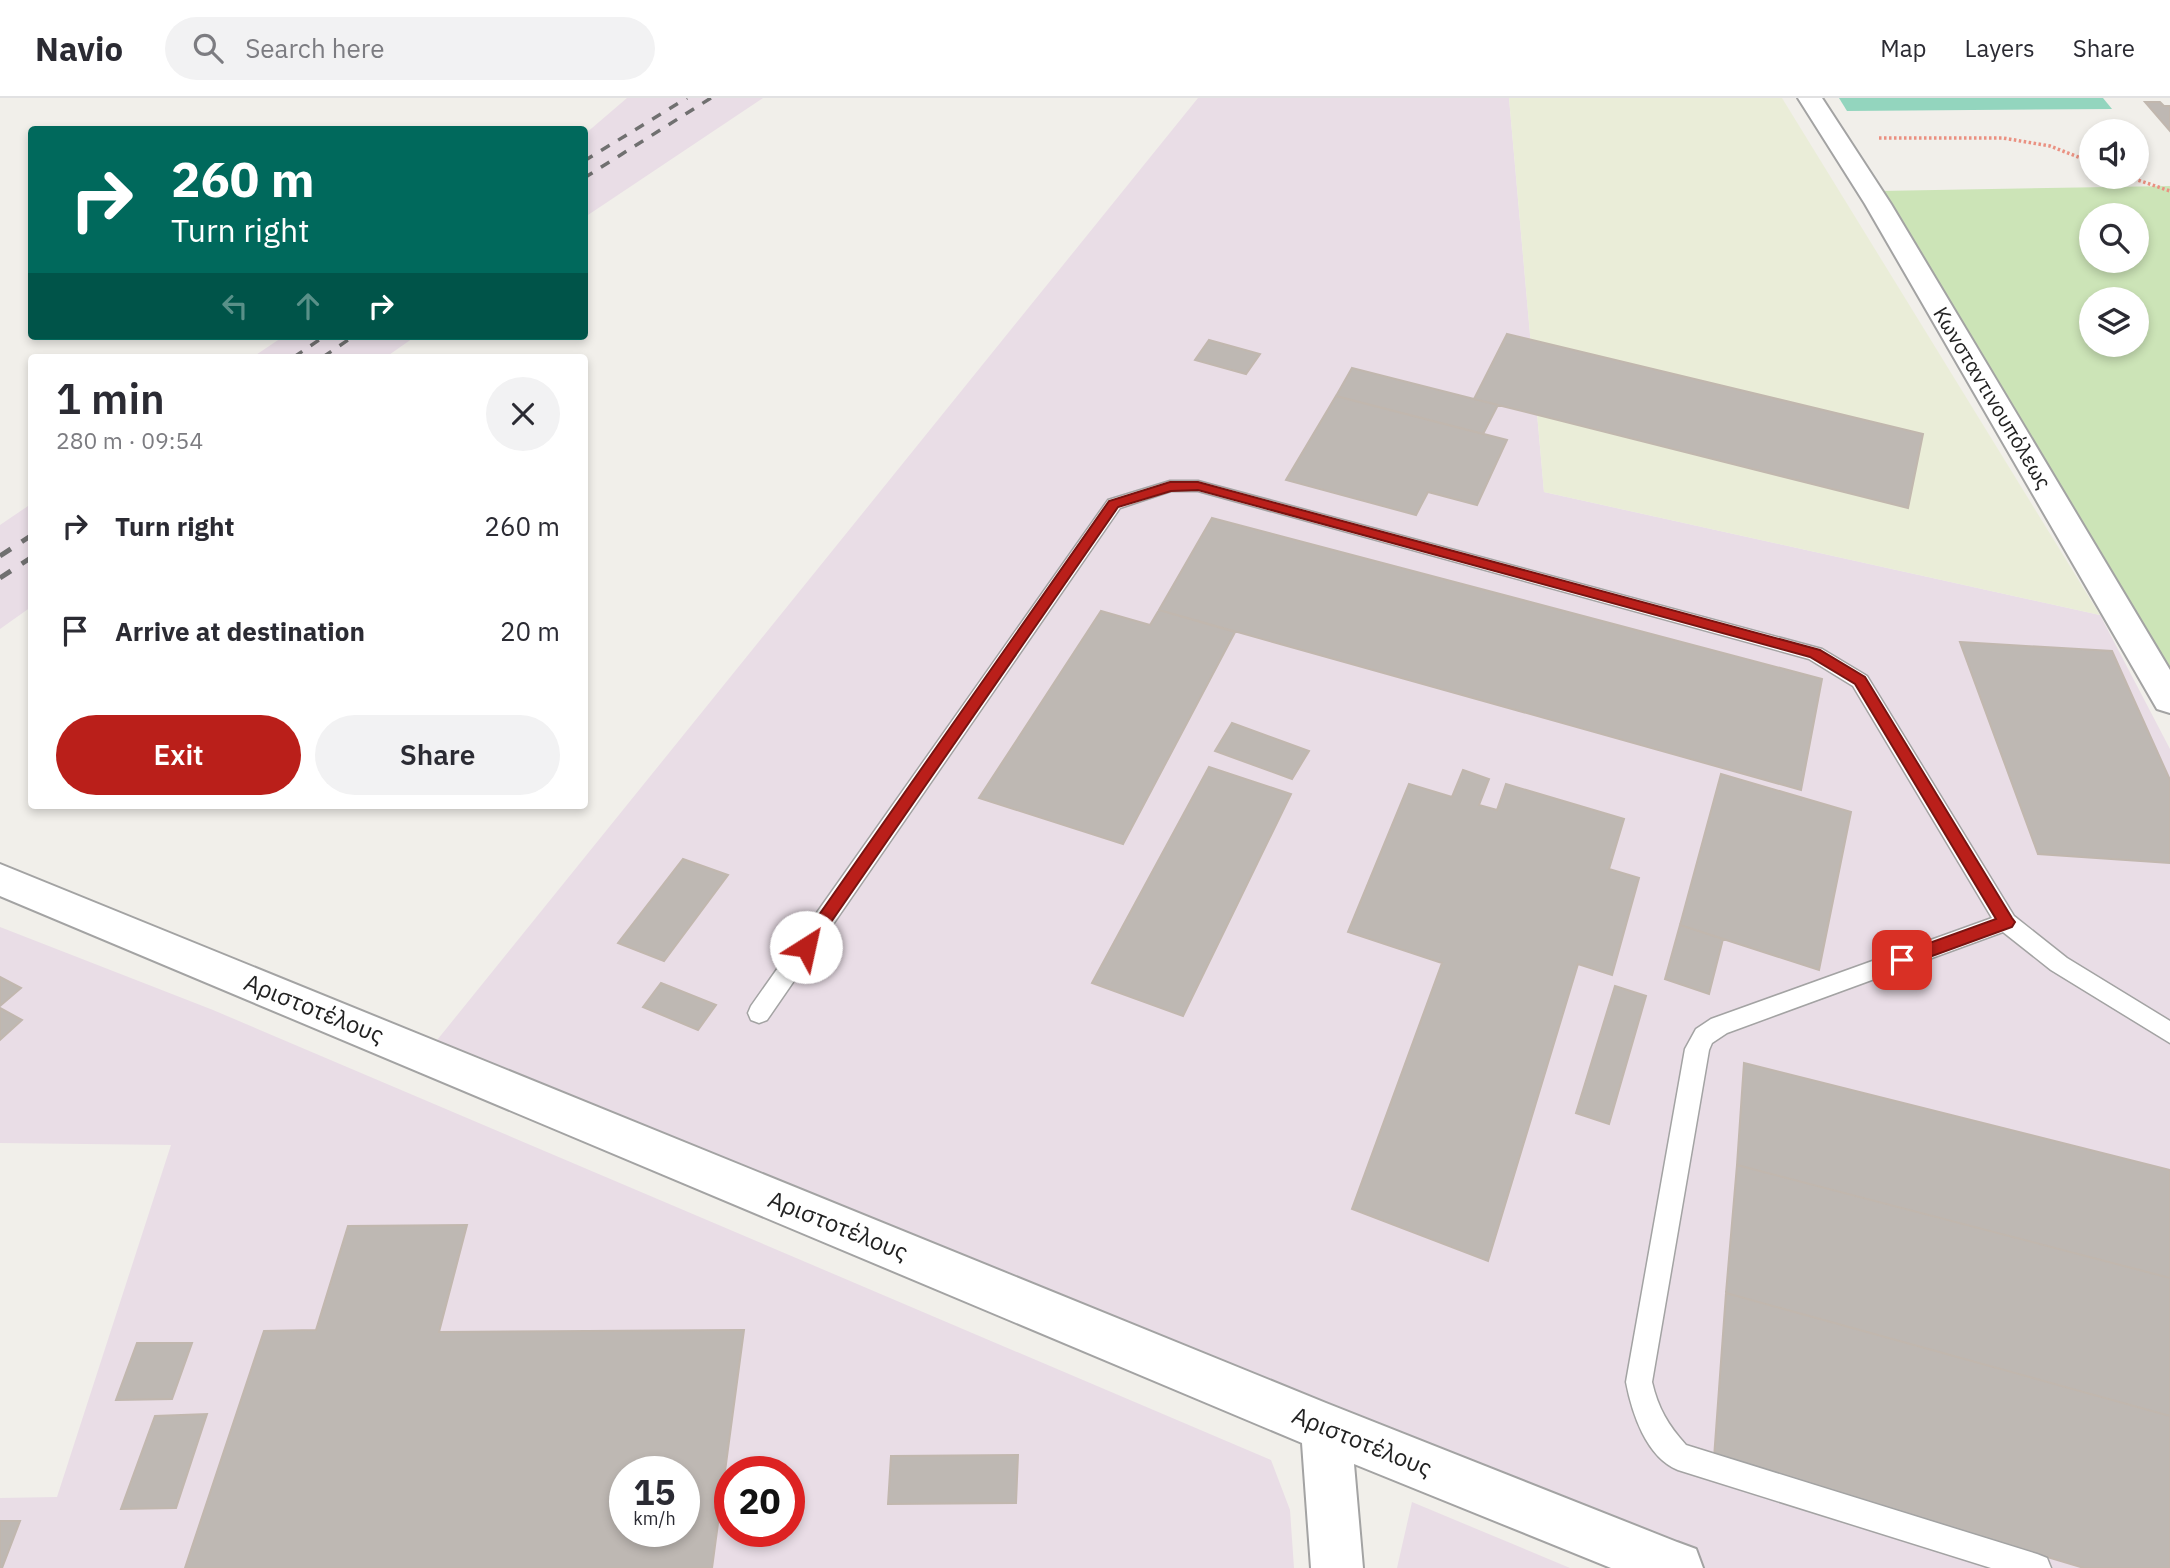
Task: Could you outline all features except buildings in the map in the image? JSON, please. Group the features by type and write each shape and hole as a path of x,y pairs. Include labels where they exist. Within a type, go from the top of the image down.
{"street":[{"name":"Κωνσταντινουπόλεως","path":"1810,98 1885,216 2170,700"},
{"name":"Αριστοτέλους","path":"0,879 1326,1428 1677,1568"},
{"path":"1326,1428 1337,1568"}],"lane":[{"path":"759,1013 1114,504 1170,486 1198,486 1815,654 1860,681 2006,922 2059,964 2170,1033"},
{"path":"2006,922 1719,1026 1704,1035 1697,1049 1639,1382 1644,1408 1656,1434 1678,1456 2037,1568"}],"path":[{"path":"1836,138 2003,138 2050,146 2079,157"},
{"path":"2149,184 2170,191"}],"shaded area":[{"path":"627,98 763,98 588,215 588,131"},
{"path":"1198,98 1509,98 1544,492 2100,615 2170,749 2170,1568 1664,1568 425,1055"},
{"path":"278,340 410,340 390,354 257,354"},
{"path":"28,506 28,609 0,629 0,525"},
{"path":"0,927 213,1010 1271,1460 1290,1510 1294,1568 0,1568 0,1498 57,1497 171,1145 0,1143"},
{"path":"1412,1502 1570,1568 1397,1568"}],"green space":[{"path":"1509,98 1782,98 2100,615 1544,492"},
{"path":"1839,98 2103,98 2112,109 1847,111"},
{"path":"2149,186 2170,186 2170,676 1879,191 2149,189"}],"railway":[{"path":"588,159 687,98"},
{"path":"588,175 711,98"},
{"path":"298,354 319,340"},
{"path":"327,354 348,340"},
{"path":"0,556 28,538"},
{"path":"0,578 28,560"}],"route":[{"path":"806,947 1114,504 1170,486 1198,486 1815,654 1841,668 1860,681 1876,704 2006,922 1902,960"}]}
